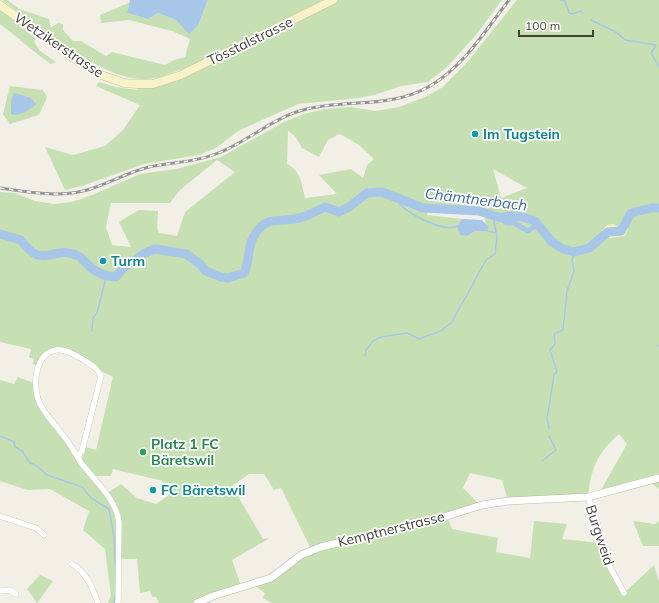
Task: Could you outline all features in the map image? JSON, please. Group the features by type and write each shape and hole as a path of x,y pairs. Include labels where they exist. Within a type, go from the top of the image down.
{"main road":[{"name":"Tösstalstrasse","path":"166,81 333,0"},
{"name":"Wetzikerstrasse","path":"0,5 101,76 124,83 153,84 166,81"}],"street":[{"path":"78,457 82,452 101,376 97,368 74,355 57,349 49,352 41,360 37,375 38,399 43,410 78,457 117,509 119,522 118,603"},
{"name":"Kemptnerstrasse","path":"197,603 213,596 272,578 301,555 321,547 431,521 487,504 588,497 659,478"},
{"name":"Burgweid","path":"588,497 597,522 605,558 624,594"},
{"path":"0,516 36,528 44,535"},
{"path":"72,564 84,574 91,584 98,603"},
{"path":"0,591 9,590 16,594"}],"green space":[{"path":"2,0 7,0 19,9 49,19 51,28 58,23 63,24 63,30 73,41 81,41 106,56 112,52 165,65 174,60 185,57 190,39 172,31 129,20 101,23 100,15 129,3 127,13 148,19 158,13 176,20 198,25 208,0 502,0 476,35 447,67 428,82 401,86 374,95 358,98 298,104 238,131 216,148 199,155 144,164 82,186 65,190 45,147 73,155 105,146 123,130 140,105 96,86 99,82 115,87 138,90 137,84 181,75 183,69 147,79 125,76 107,70 88,60 51,36"},
{"path":"517,0 659,0 659,489 648,480 598,495 627,444 619,434 605,448 596,462 591,478 588,497 508,501 502,480 470,473 463,488 480,505 447,516 452,529 498,538 496,552 530,558 534,521 567,524 562,539 601,543 624,593 654,565 659,582 659,603 272,603 263,598 265,593 251,583 271,578 311,549 281,488 274,490 264,474 249,474 232,486 263,539 270,538 232,560 241,586 205,599 211,603 159,603 156,597 152,597 150,591 140,593 137,559 119,559 118,603 108,603 111,595 105,549 83,530 89,511 50,489 28,490 0,481 0,380 14,384 18,377 36,384 38,399 81,462 86,447 96,450 113,377 57,349 49,352 38,366 33,364 34,359 29,357 31,349 0,342 0,192 15,193 35,201 54,204 72,202 140,174 176,169 221,157 284,122 304,114 325,109 351,107 375,111 399,107 425,97 443,87 469,60","holes":["288,131 295,136 302,148 319,157 328,140 340,134 359,145 374,159 367,165 363,178 351,169 319,175 337,194 305,198 302,183 298,174 287,164","217,160 235,172 185,212 177,236 159,233 157,227 158,211 139,210 119,222 131,247 112,245 106,227 111,203 170,203 180,190","493,169 527,188 501,198","429,209 473,209 486,213 484,231 475,231 467,236 457,226 462,219 427,215","113,469 163,481 162,485 170,488 168,496 156,504 137,498 121,484 106,494 92,476 111,476"]},
{"path":"0,9 36,39 34,41 39,50 56,62 51,64 0,24"},
{"path":"10,86 43,90 47,97 39,115 10,124 3,114"},
{"path":"633,521 655,524 659,521 659,546 643,546"},
{"path":"40,575 53,581 37,603 27,589"}],"sand":[{"path":"613,224 619,228 623,227 624,224 628,229 625,236 610,238 602,237 602,231 607,225"}],"water":[{"path":"130,0 208,0 198,25 189,34 176,20 158,13 148,19 127,13"},
{"path":"14,93 31,98 36,104 31,109 17,115 11,114 11,101"},
{"path":"462,219 482,220 488,226 488,231 475,231 467,236 460,235 457,226"}],"waterway":[{"path":"560,0 565,1 569,13 572,14 581,11 583,13"},
{"path":"591,20 616,32 625,40 656,45 651,53 659,67"},
{"name":"Chämtnerbach","path":"0,234 21,240 35,254 41,256 60,253 67,253 77,256 96,271 107,276 116,277 122,269 145,253 155,249 186,254 200,264 206,271 228,278 244,273 251,242 262,225 273,221 303,217 325,207 339,212 349,207 367,193 382,192 423,208 479,211 501,218 508,216 523,217 535,221 551,241 563,249 574,252 589,248 608,232 621,231 631,213 651,208 659,208"},
{"path":"397,200 408,211 434,224 443,227 457,226"},
{"name":"Chämtnerbach","path":"365,356 366,350 373,341 381,337 407,333 419,339 441,331 452,322 486,260 495,254 497,237 493,216"},
{"name":"Chämtnerbach","path":"501,218 506,223 514,223 528,231 538,224"},
{"path":"488,231 496,233"},
{"path":"549,428 547,419 554,375 557,371 550,350 555,344 554,334 563,330 567,291 574,271 572,260 574,252"},
{"path":"92,331 93,318 97,313 106,277"},
{"path":"0,436 14,442 15,447 22,451 30,463 37,466 47,475 82,487 91,498 109,509 114,537 116,575"},
{"path":"542,461 556,450 549,436"},
{"path":"114,603 115,595"}],"railway":[{"path":"0,188 54,194 65,194 87,190 141,169 158,165 196,160 214,155 233,146 272,123 303,110 335,105 383,101 414,93 430,86 442,78 464,58 509,0"}],"place":[{"name":"Im Tugstein","path":"475,134"},
{"name":"Turm","path":"103,261"},
{"name":"Platz 1 FC Bäretswil","path":"143,452"},
{"name":"FC Bäretswil","path":"153,490"}]}
